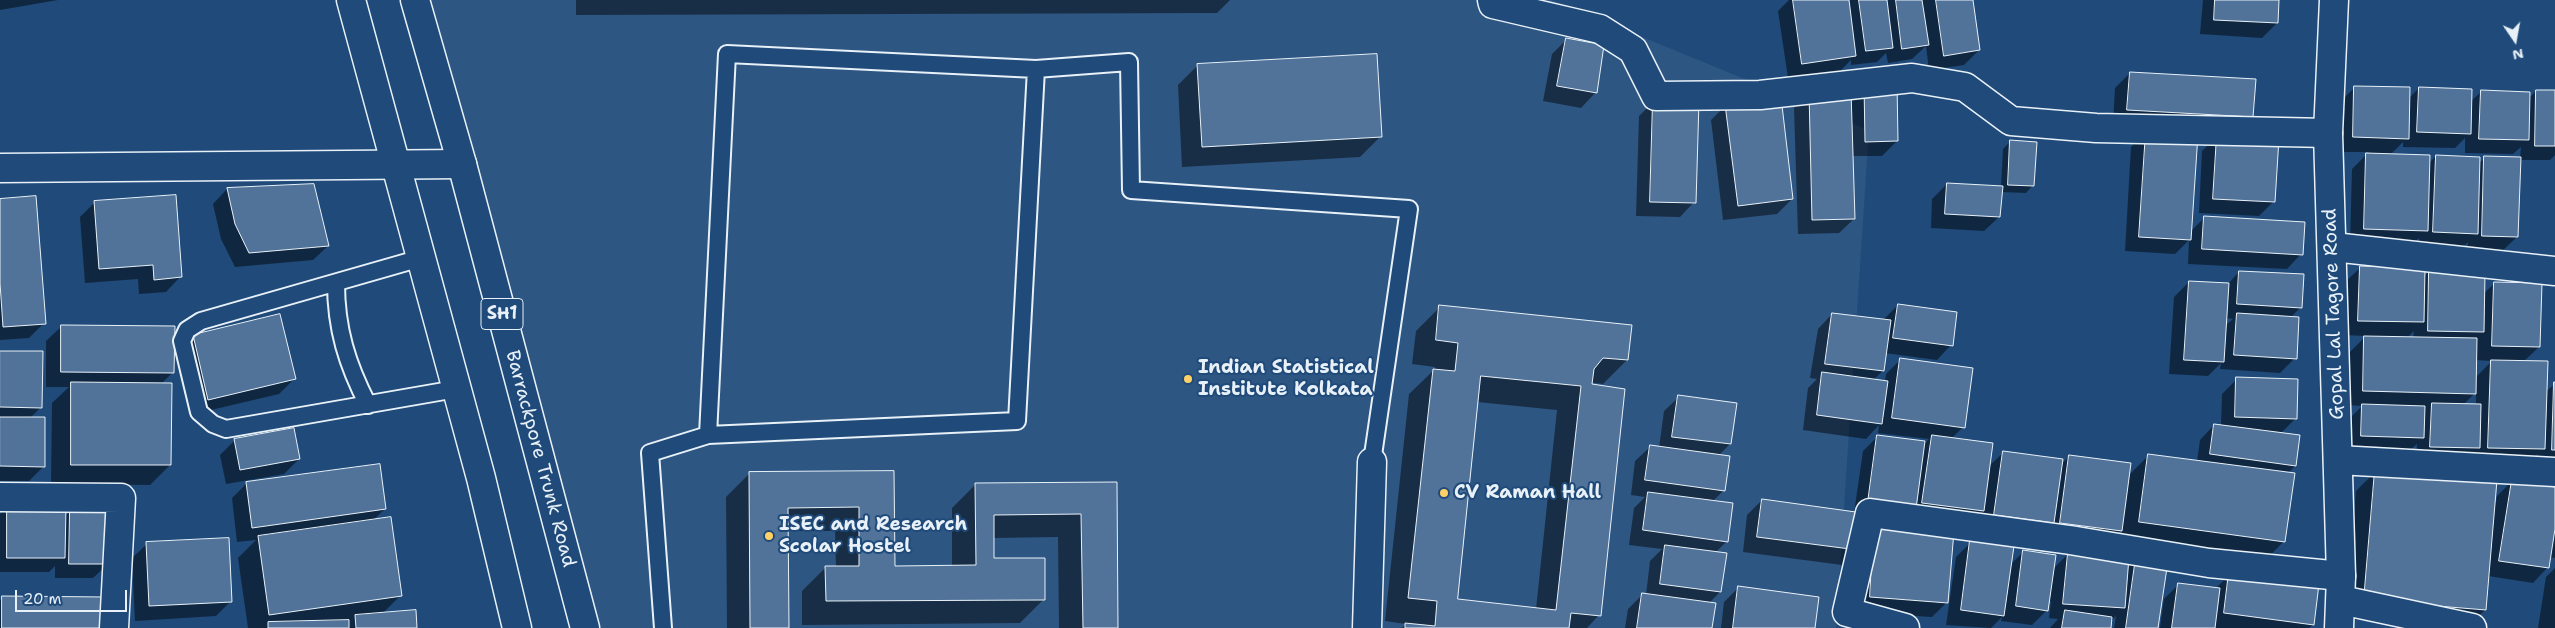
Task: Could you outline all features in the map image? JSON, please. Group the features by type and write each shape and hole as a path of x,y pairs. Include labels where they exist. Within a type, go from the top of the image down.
{"street":[{"path":"351,0 456,389 517,628"},
{"name":"Barrackpore Trunk Road","path":"415,0 462,164 585,628"},
{"path":"1492,0 1493,4 1600,29 1633,50 1656,96 1760,95 1912,78 1964,87 2011,121 2096,128 2328,133"},
{"name":"Gopal Lal Tagore Road","path":"2334,0 2328,133 2333,247 2341,588 2339,628"},
{"path":"0,168 462,164"},
{"path":"2333,247 2555,271"},
{"path":"2338,460 2555,472"},
{"path":"1366,628 1372,462"},
{"path":"0,497 121,498 114,628"},
{"path":"1905,628 1847,612 1870,513 2070,540 2209,563 2341,588 2472,628"}],"lane":[{"path":"708,435 727,54 1036,69 1129,62 1131,190 1409,209 1372,462"},
{"path":"663,628 650,453 708,435 1017,420 1036,69"},
{"path":"421,258 201,321 187,330 182,341 199,412 213,424 226,429 456,389"},
{"path":"336,283 336,314 354,378 368,405"}],"shaded area":[{"name":"Indian Statistical Institute Kolkata","path":"416,0 1552,0 1869,130 1836,628 593,628"}],"building":[{"path":"1793,0 1849,0 1856,56 1802,64"},
{"path":"1859,0 1887,0 1893,48 1866,51"},
{"path":"1896,0 1922,0 1929,45 1902,49"},
{"path":"1936,0 1973,0 1980,50 1944,56"},
{"path":"2215,0 2279,0 2278,23 2214,20"},
{"path":"1566,38 1604,45 1597,93 1557,86"},
{"path":"1377,54 1382,137 1202,147 1197,64"},
{"path":"2130,72 2256,79 2253,117 2127,110"},
{"path":"1897,83 1898,141 1865,142 1864,84"},
{"path":"2354,86 2410,87 2409,139 2353,137"},
{"path":"2419,87 2472,89 2471,134 2417,132"},
{"path":"2481,90 2530,92 2529,140 2479,139"},
{"path":"2536,90 2555,90 2555,146 2535,146"},
{"path":"1851,91 1855,219 1812,220 1809,92"},
{"path":"1781,97 1793,199 1738,206 1725,104"},
{"path":"1653,100 1699,101 1696,203 1650,202"},
{"path":"2146,131 2198,134 2191,240 2139,237"},
{"path":"2217,135 2279,138 2275,202 2213,199"},
{"path":"2010,140 2037,142 2034,186 2008,185"},
{"path":"2366,153 2430,155 2428,231 2364,229"},
{"path":"2436,155 2480,157 2478,234 2433,232"},
{"path":"2484,156 2521,157 2518,237 2482,236"},
{"path":"1947,183 2003,186 2000,217 1945,214"},
{"path":"314,184 329,246 249,253 235,224 227,188"},
{"path":"176,195 182,277 154,280 153,265 99,269 94,201"},
{"path":"36,196 46,324 3,327 0,283 0,199"},
{"path":"2204,216 2305,222 2303,255 2202,249"},
{"path":"2360,266 2425,268 2424,322 2358,321"},
{"path":"2429,270 2485,272 2484,332 2428,331"},
{"path":"2239,271 2304,274 2302,308 2237,304"},
{"path":"2189,281 2229,283 2224,362 2184,360"},
{"path":"2494,282 2542,283 2540,347 2492,346"},
{"path":"1898,304 1957,312 1953,346 1893,338"},
{"name":"CV Raman Hall","path":"1439,305 1632,325 1628,360 1603,358 1594,369 1592,384 1625,389 1601,616 1571,613 1569,628 1405,628 1405,623 1435,626 1437,601 1408,598 1433,369 1455,371 1458,343 1436,340","holes":["1481,376 1581,386 1556,610 1458,599"]},
{"path":"1832,313 1891,320 1884,371 1825,364"},
{"path":"2237,313 2299,317 2297,359 2234,355"},
{"path":"280,314 296,379 208,400 193,335"},
{"path":"61,325 175,326 174,373 61,372"},
{"path":"2364,336 2477,338 2476,394 2363,391"},
{"path":"0,351 43,351 42,408 0,407"},
{"path":"1900,358 1973,368 1965,428 1892,418"},
{"path":"2491,360 2548,361 2545,449 2488,448"},
{"path":"1822,372 1888,381 1882,424 1817,415"},
{"path":"2236,377 2298,379 2297,419 2235,417"},
{"path":"71,382 172,383 171,465 71,465"},
{"path":"2554,382 2555,450 2552,450"},
{"path":"1678,395 1737,403 1731,444 1672,437"},
{"path":"2432,403 2481,404 2480,448 2430,447"},
{"path":"2362,404 2425,406 2424,438 2361,436"},
{"path":"0,417 45,417 45,467 0,466"},
{"path":"2214,424 2300,435 2296,466 2210,454"},
{"path":"294,428 300,459 240,470 234,439"},
{"path":"1877,435 1925,441 1916,509 1868,502"},
{"path":"1932,435 1993,443 1984,511 1922,503"},
{"path":"1650,445 1730,456 1725,491 1645,480"},
{"path":"2003,451 2063,459 2054,523 1994,515"},
{"path":"2148,454 2295,473 2285,542 2139,522"},
{"path":"2069,455 2131,463 2122,531 2060,523"},
{"path":"380,464 386,509 252,528 246,482"},
{"path":"2375,470 2497,480 2486,610 2364,600"},
{"name":"ISEC and Research Scolar Hostel","path":"894,471 895,566 976,565 975,483 1117,482 1118,628 1083,628 1081,514 994,515 994,558 1045,558 1045,600 826,601 825,566 859,566 859,507 788,508 789,628 750,628 749,472"},
{"path":"2512,480 2555,487 2555,529 2549,568 2499,561"},
{"path":"1648,492 1733,503 1728,542 1643,530"},
{"path":"1762,499 1863,513 1858,550 1757,537"},
{"path":"7,505 66,506 65,558 7,558"},
{"path":"70,509 110,509 109,564 69,564"},
{"path":"391,517 402,596 269,615 258,536"},
{"path":"1874,525 1954,531 1948,603 1870,597"},
{"path":"229,538 232,602 149,606 146,542"},
{"path":"1970,540 2014,546 2004,616 1961,610"},
{"path":"1665,545 1727,553 1721,592 1660,584"},
{"path":"2023,550 2056,555 2048,611 2016,606"},
{"path":"2068,553 2129,557 2125,608 2063,604"},
{"path":"2136,557 2168,561 2158,628 2126,628"},
{"path":"2229,572 2319,584 2314,625 2224,613"},
{"path":"2178,583 2220,588 2215,628 2172,628"},
{"path":"1738,586 1819,597 1815,628 1733,628"},
{"path":"1642,593 1716,603 1712,628 1637,628"},
{"path":"2,596 106,597 106,628 2,628"},
{"path":"416,610 417,628 356,628 355,615"},
{"path":"2065,610 2112,617 2111,628 2062,628"},
{"path":"349,620 349,628 268,628 268,622"}],"place":[{"name":"Indian Statistical Institute Kolkata","path":"1188,379"},
{"name":"CV Raman Hall","path":"1444,493"},
{"name":"ISEC and Research Scolar Hostel","path":"769,536"}]}
